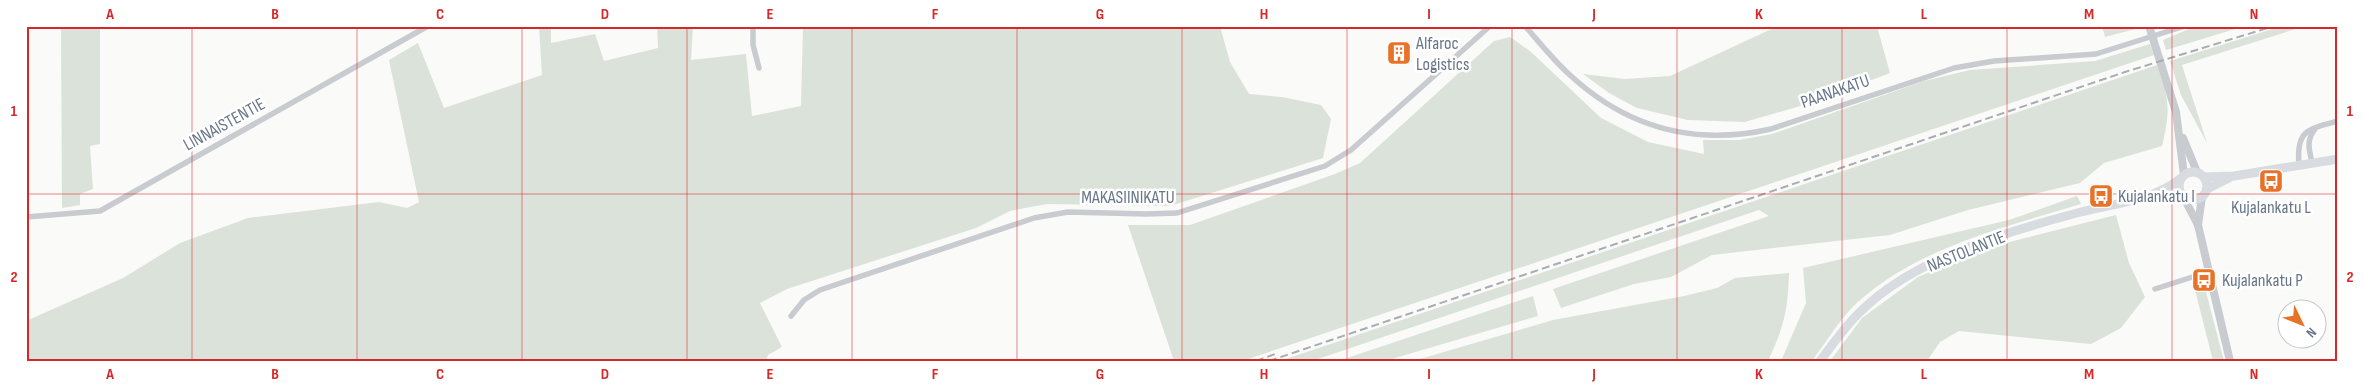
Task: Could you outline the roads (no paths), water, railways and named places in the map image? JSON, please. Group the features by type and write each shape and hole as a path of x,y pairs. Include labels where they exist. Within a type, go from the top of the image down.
{"main road":[{"path":"2234,176 2194,200 2182,195 2179,188 2182,177 2190,172 2201,175 2234,176 2338,159"},
{"path":"2201,175 2204,193"},
{"name":"NASTOLANTIE","path":"1820,361 1860,311 1877,296 1918,271 1977,245 2031,226 2166,188 2182,177"},
{"name":"NASTOLANTIE","path":"2143,196 2182,195"}],"street":[{"name":"LINNAISTENTIE","path":"26,217 100,211 428,26"},
{"path":"752,26 753,45 759,68"},
{"name":"MAKASIINIKATU","path":"791,316 804,300 820,290 1034,218 1068,212 1177,213 1325,166 1351,150 1490,26"},
{"name":"PAANAKATU","path":"1524,26 1569,75 1602,102 1640,121 1686,134 1708,136 1750,134 1772,128 1954,68 1994,61 2096,54 2185,26"},
{"path":"2149,26 2173,98 2180,129 2182,177"},
{"path":"2299,164 2298,142 2302,136 2316,128 2338,121"},
{"path":"2312,162 2309,145 2310,136 2316,128"},
{"path":"2180,129 2201,175"},
{"path":"2198,225 2204,193"},
{"path":"2182,195 2198,225 2230,361"},
{"path":"2155,289 2208,272"}],"railway":[{"path":"1269,361 2125,72 2274,26"},
{"path":"1256,361 1275,354"}],"place":[{"name":"Alfaroc Logistics","path":"1399,53"},
{"name":"Kujalankatu L","path":"2271,181"},
{"name":"Kujalankatu I","path":"2101,196"},
{"name":"Kujalankatu P","path":"2204,280"}]}
